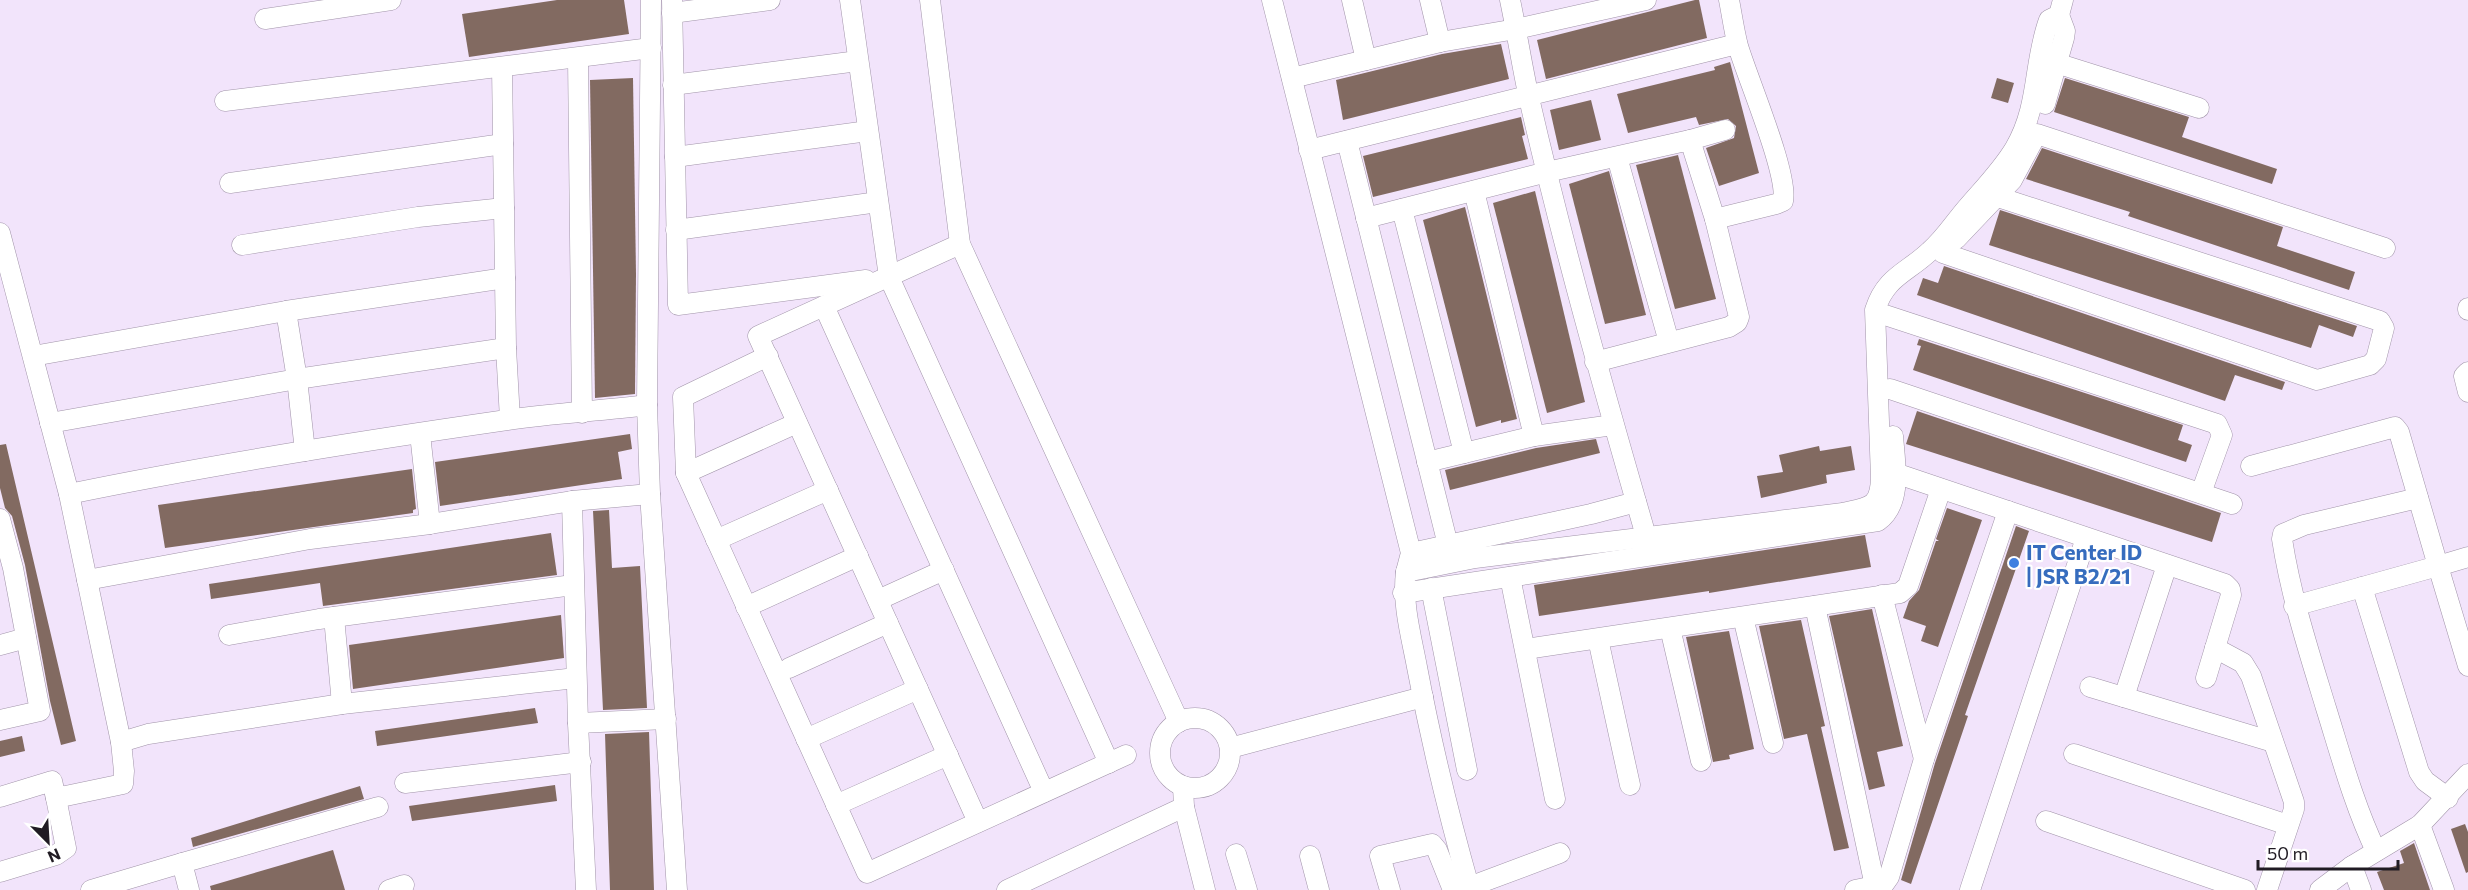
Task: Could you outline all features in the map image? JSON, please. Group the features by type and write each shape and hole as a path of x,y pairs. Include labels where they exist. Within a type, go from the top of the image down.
{"street":[{"path":"264,18 392,0"},
{"path":"651,0 647,405 650,494 677,890"},
{"path":"770,0 672,6 678,305 889,277"},
{"path":"768,356 683,397 686,473 867,873 1117,759 889,277 850,0"},
{"path":"930,0 960,244 1179,722"},
{"path":"1272,0 1409,563 1403,593 1464,889"},
{"path":"1352,0 1365,60"},
{"path":"1430,0 1440,42"},
{"path":"1510,0 1529,96 1595,362 1646,536"},
{"path":"1292,78 1440,42 1646,0"},
{"path":"1715,219 1776,204 1783,201 1785,194 1779,168 1737,44 1729,0"},
{"path":"1403,593 1878,520 1884,516 1893,500 1895,473 1885,315 1891,298 1943,253 2012,180 2037,134 2064,38 2061,7"},
{"path":"1409,563 1475,558 1843,513 1864,509 1875,502 1881,490 1875,310 1880,293 1894,279 1930,252 1994,177 2014,149 2028,123 2037,84 2043,36 2049,20 2061,7"},
{"path":"1309,150 1737,44"},
{"path":"225,101 651,48"},
{"path":"578,57 582,413"},
{"path":"674,85 858,61"},
{"path":"2056,63 2199,108"},
{"path":"502,67 506,348 510,419"},
{"path":"1366,218 1725,130"},
{"path":"675,157 868,132"},
{"path":"2037,134 2385,248"},
{"path":"1595,362 1729,327 1737,322 1739,317 1715,219 1690,140"},
{"path":"1347,141 1448,545"},
{"path":"230,183 503,144"},
{"path":"1617,157 1669,342"},
{"path":"1474,191 1534,436"},
{"path":"1943,253 2318,380 2370,365 2376,358 2384,328 2380,321 1998,197"},
{"path":"676,231 878,202"},
{"path":"242,246 418,217 504,208"},
{"path":"1402,209 1464,453"},
{"path":"0,233 8,298 33,356 69,494 121,742 124,771 123,784 56,798"},
{"path":"960,244 758,336 978,822"},
{"path":"33,356 286,311 505,278"},
{"path":"824,306 1044,792"},
{"path":"286,311 305,451"},
{"path":"1885,315 2217,424 2222,435 2200,493"},
{"path":"50,423 297,379 506,348"},
{"path":"2468,372 2464,376 2468,392"},
{"path":"1890,389 2232,504"},
{"path":"69,494 152,477 510,419 647,405"},
{"path":"686,473 798,423"},
{"path":"1427,462 1534,436 1613,425"},
{"path":"2251,466 2395,428 2399,432 2468,666"},
{"path":"420,434 430,524"},
{"path":"1895,473 2228,586 2231,595 2206,678"},
{"path":"1526,649 1900,593 1907,589 1941,489"},
{"path":"716,540 828,490"},
{"path":"87,580 310,539 430,524 572,501 650,494"},
{"path":"2376,851 2362,821 2348,780 2294,606 2285,561 2283,534 2304,525 2418,498"},
{"path":"572,501 576,678 586,890"},
{"path":"1409,563 1448,545 1636,502"},
{"path":"1855,890 1884,884 1889,878 1924,759 2008,511"},
{"path":"0,519 7,569 26,638 40,711 0,720"},
{"path":"1970,890 2086,538"},
{"path":"746,607 858,556"},
{"path":"2294,606 2468,557"},
{"path":"2124,697 2167,565"},
{"path":"878,600 944,570"},
{"path":"1510,577 1555,799"},
{"path":"229,635 334,617 573,585"},
{"path":"2362,587 2420,772 2425,781 2448,798"},
{"path":"1431,588 1467,770"},
{"path":"1882,596 1924,759"},
{"path":"1815,606 1875,886"},
{"path":"1743,616 1773,743"},
{"path":"334,617 342,704"},
{"path":"789,668 888,623"},
{"path":"1670,627 1701,762"},
{"path":"0,645 26,638"},
{"path":"1598,639 1630,785"},
{"path":"2215,648 2247,667 2294,806 2267,890"},
{"path":"121,742 148,734 342,704 576,678"},
{"path":"2090,687 2273,742"},
{"path":"806,739 918,689"},
{"path":"1230,748 1423,697"},
{"path":"1188,718 1207,720 1222,730 1230,748 1226,767 1213,782 1193,788 1183,786 1167,774 1160,755 1164,736 1179,722 1188,718"},
{"path":"578,723 666,719"},
{"path":"2074,754 2288,825"},
{"path":"837,806 948,755"},
{"path":"405,783 580,762"},
{"path":"2320,890 2352,866 2420,825 2448,798 2468,774"},
{"path":"0,797 52,781 66,848 56,855 0,872"},
{"path":"1183,786 1184,807 1201,889"},
{"path":"91,890 378,807"},
{"path":"1006,890 1184,807"},
{"path":"2046,822 2198,883 2245,890"},
{"path":"2420,825 2444,890"},
{"path":"1390,890 1378,849 1432,844 1464,889"},
{"path":"1464,889 1560,853"},
{"path":"1236,854 1247,890"},
{"path":"1310,856 1319,890"},
{"path":"182,863 189,890"},
{"path":"2352,866 2361,890"}],"building":[{"path":"557,0 624,0 629,34 469,57 462,14"},
{"path":"1699,0 1707,38 1546,79 1537,40"},
{"path":"1501,44 1509,79 1343,120 1336,80 1442,54"},
{"path":"1730,62 1759,173 1719,186 1706,148 1734,138 1736,126 1728,119 1699,125 1696,117 1628,133 1617,94 1715,70 1714,67"},
{"path":"633,78 635,394 595,398 590,80"},
{"path":"1997,78 2014,83 2008,103 1991,98"},
{"path":"2065,78 2189,117 2182,137 2277,169 2272,184 2054,112"},
{"path":"1591,100 1601,140 1559,150 1550,110"},
{"path":"1521,117 1525,135 1522,136 1528,159 1373,197 1363,156"},
{"path":"2042,148 2283,227 2277,246 2355,272 2349,290 2128,216 2130,212 2026,179"},
{"path":"1678,155 1716,299 1675,309 1636,165"},
{"path":"1609,171 1646,315 1605,324 1569,184"},
{"path":"1535,191 1585,402 1547,413 1493,203"},
{"path":"1465,207 1517,419 1501,423 1501,420 1476,427 1423,220"},
{"path":"2000,210 2357,326 2353,337 2319,325 2311,348 1989,245"},
{"path":"1944,266 2285,382 2282,390 2235,375 2225,401 1917,295 1923,278 1938,283"},
{"path":"1919,339 2183,425 2178,440 2192,445 2186,462 1913,370 1921,346 1917,345"},
{"path":"1917,411 2221,513 2212,542 1906,444"},
{"path":"630,434 632,449 618,452 622,479 440,506 435,462"},
{"path":"1596,439 1600,453 1450,490 1445,470 1536,448"},
{"path":"6,444 76,741 61,745 50,701 25,565 12,516 5,508 0,488 0,445"},
{"path":"1819,446 1820,451 1851,446 1855,470 1826,475 1827,483 1761,498 1757,476 1783,472 1779,455"},
{"path":"412,469 416,509 413,513 165,548 158,505"},
{"path":"1947,508 1982,520 1938,647 1921,641 1926,626 1903,618 1909,601 1919,590 1936,541 1939,541 1936,539"},
{"path":"609,510 612,568 640,566 647,708 603,710 593,511"},
{"path":"2016,526 2029,531 1965,715 1968,716 1911,884 1901,880 1935,763"},
{"path":"551,533 557,575 323,606 320,583 211,599 209,584"},
{"path":"1865,535 1871,567 1709,593 1709,591 1539,616 1534,585"},
{"path":"1872,609 1903,746 1877,752 1885,786 1869,790 1829,616"},
{"path":"561,615 564,658 353,689 349,645"},
{"path":"1801,620 1825,726 1821,727 1849,848 1834,851 1807,734 1784,739 1759,626"},
{"path":"1729,631 1754,749 1729,755 1730,759 1713,762 1686,637"},
{"path":"535,708 538,723 377,746 375,731"},
{"path":"649,732 654,890 610,890 605,734"},
{"path":"22,736 25,751 0,757 0,741"},
{"path":"555,785 557,801 412,821 409,806"},
{"path":"360,786 364,799 193,847 191,838"},
{"path":"2465,824 2468,832 2468,872 2466,873 2451,829"},
{"path":"2414,843 2430,890 2384,890 2377,872 2404,863 2400,851"},
{"path":"333,850 345,890 211,890 210,886"}],"place":[{"name":"IT Center ID | JSR B2/21","path":"2014,563"}]}
